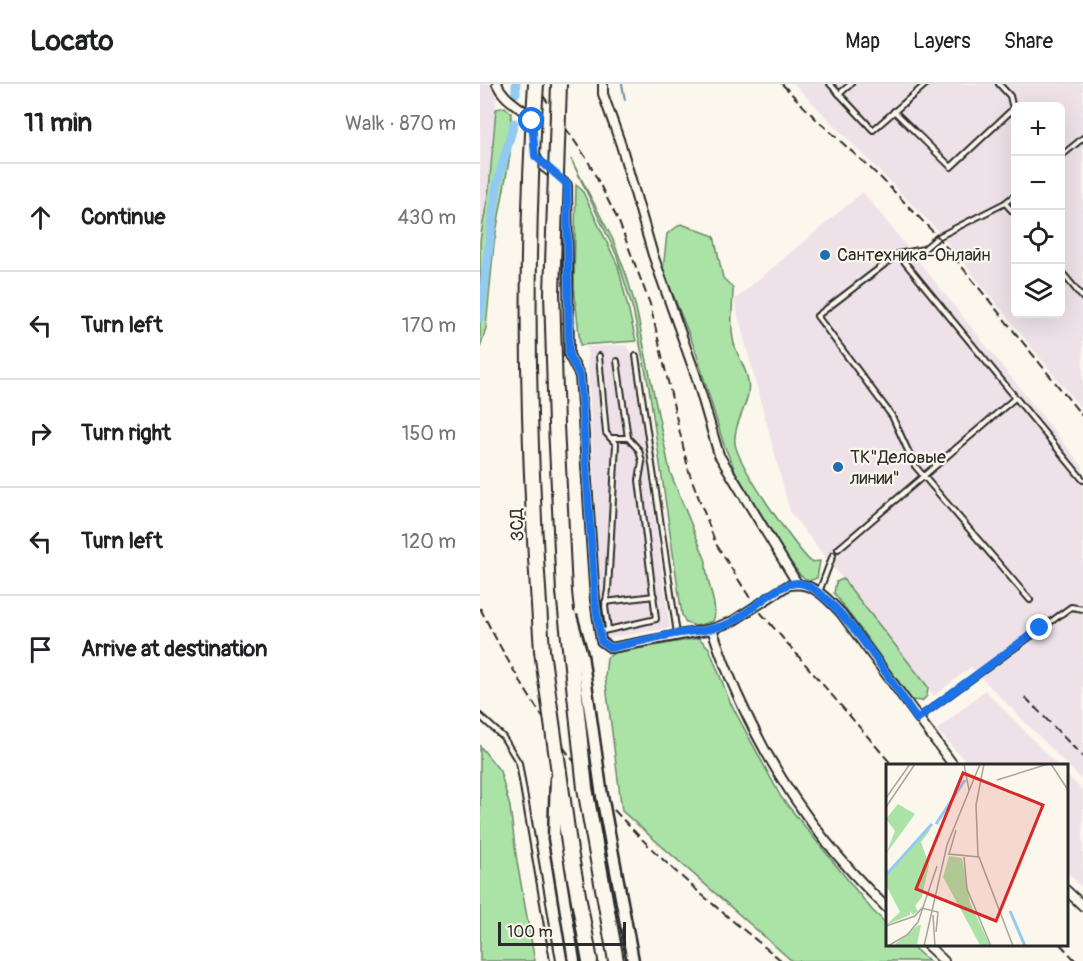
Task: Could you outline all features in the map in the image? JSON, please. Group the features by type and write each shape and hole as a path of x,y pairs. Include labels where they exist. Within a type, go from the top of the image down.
{"highway":[{"name":"ЗСД","path":"536,84 532,145 529,439 542,651 570,851 590,961"},
{"path":"559,84 552,293 564,592 585,788 616,961"}],"main road":[{"path":"564,592 582,655 602,796 633,961"},
{"path":"556,758 554,838 574,961"}],"street":[{"path":"496,84 502,96 532,121 533,150 539,163 567,184 569,356 580,376 598,632 601,641 611,648 712,629 733,621 772,594 797,583"},
{"path":"603,84 653,255 683,336 719,454 797,583 819,592 841,614 952,764"},
{"path":"712,629 748,721 783,784 842,860 886,907"},
{"path":"1068,892 1083,906"},
{"path":"927,946 944,961"}],"lane":[{"path":"830,84 873,130 926,84"},
{"path":"839,94 851,84"},
{"path":"894,111 951,167 1013,109 1010,96 999,84"},
{"path":"1061,156 1083,138"},
{"path":"1011,198 938,237 924,249 898,254 817,316 892,416 915,466 1030,600"},
{"path":"1005,203 1011,210"},
{"path":"898,254 1083,480"},
{"path":"1065,276 1083,298"},
{"path":"599,356 606,433 616,444 605,602 608,628"},
{"path":"636,356 677,634"},
{"path":"598,632 656,619 639,480 642,462 639,450 628,438 617,361"},
{"path":"838,549 1016,398"},
{"path":"610,438 628,438"},
{"path":"819,592 833,555"},
{"path":"605,602 654,596"},
{"path":"917,719 1071,607 1083,609"},
{"path":"480,716 503,737 519,763 553,961"}],"shaded area":[{"path":"480,84 493,84 497,91 489,189 480,241"},
{"path":"794,84 1083,84 1083,411 937,230"},
{"path":"863,192 1083,467 1083,781 971,667 934,696 790,512 734,300"},
{"path":"626,345 632,354 670,628 602,639 587,347"},
{"path":"985,690 1056,764 968,764 937,730"},
{"path":"1068,776 1083,791 1083,889 1068,873"}],"green space":[{"path":"505,107 511,113 510,155 494,244 486,328 480,348 480,241 489,189 496,109"},
{"path":"571,159 613,240 627,277 636,308 670,472 706,561 715,615 713,621 696,626 686,623 682,615 649,388 633,310 617,256"},
{"path":"576,185 582,190 618,266 636,341 580,345 574,286"},
{"path":"681,224 714,236 723,278 733,288 733,340 746,372 749,389 737,427 735,443 745,468 780,522 811,562 820,561 817,578 809,581 800,575 787,557 737,475 724,445 695,349 663,270 667,234"},
{"path":"843,579 928,687 927,696 922,701 912,700 834,593 836,582"},
{"path":"699,638 709,648 730,702 781,797 872,910 886,923 886,946 911,946 929,961 792,961 622,811 605,677 607,658 614,653"},
{"path":"480,746 500,771 510,807 517,862 535,961 480,961"}],"waterway":[{"path":"516,84 516,93"},
{"path":"622,84 625,100"},
{"path":"480,318 497,184 514,123"}],"railway":[{"path":"535,84 587,159 619,222 650,304 689,472 716,544 755,606 891,764"},
{"path":"782,84 815,118 881,178 938,237 1083,417"},
{"path":"480,608 537,709 588,780 627,824 669,865 782,961"},
{"path":"1025,697 1083,757"},
{"path":"1062,946 1076,961"}],"place":[{"name":"Сантехника-Онлайн","path":"825,255"},
{"name":"ТК\"Деловые линии\"","path":"838,467"}],"route":[{"path":"532,121 535,156 539,163 567,184 569,356 580,376 598,632 601,641 606,646 611,648 712,629 733,621 772,594 797,583 809,586 826,597 841,614 917,719 1040,628"}]}
